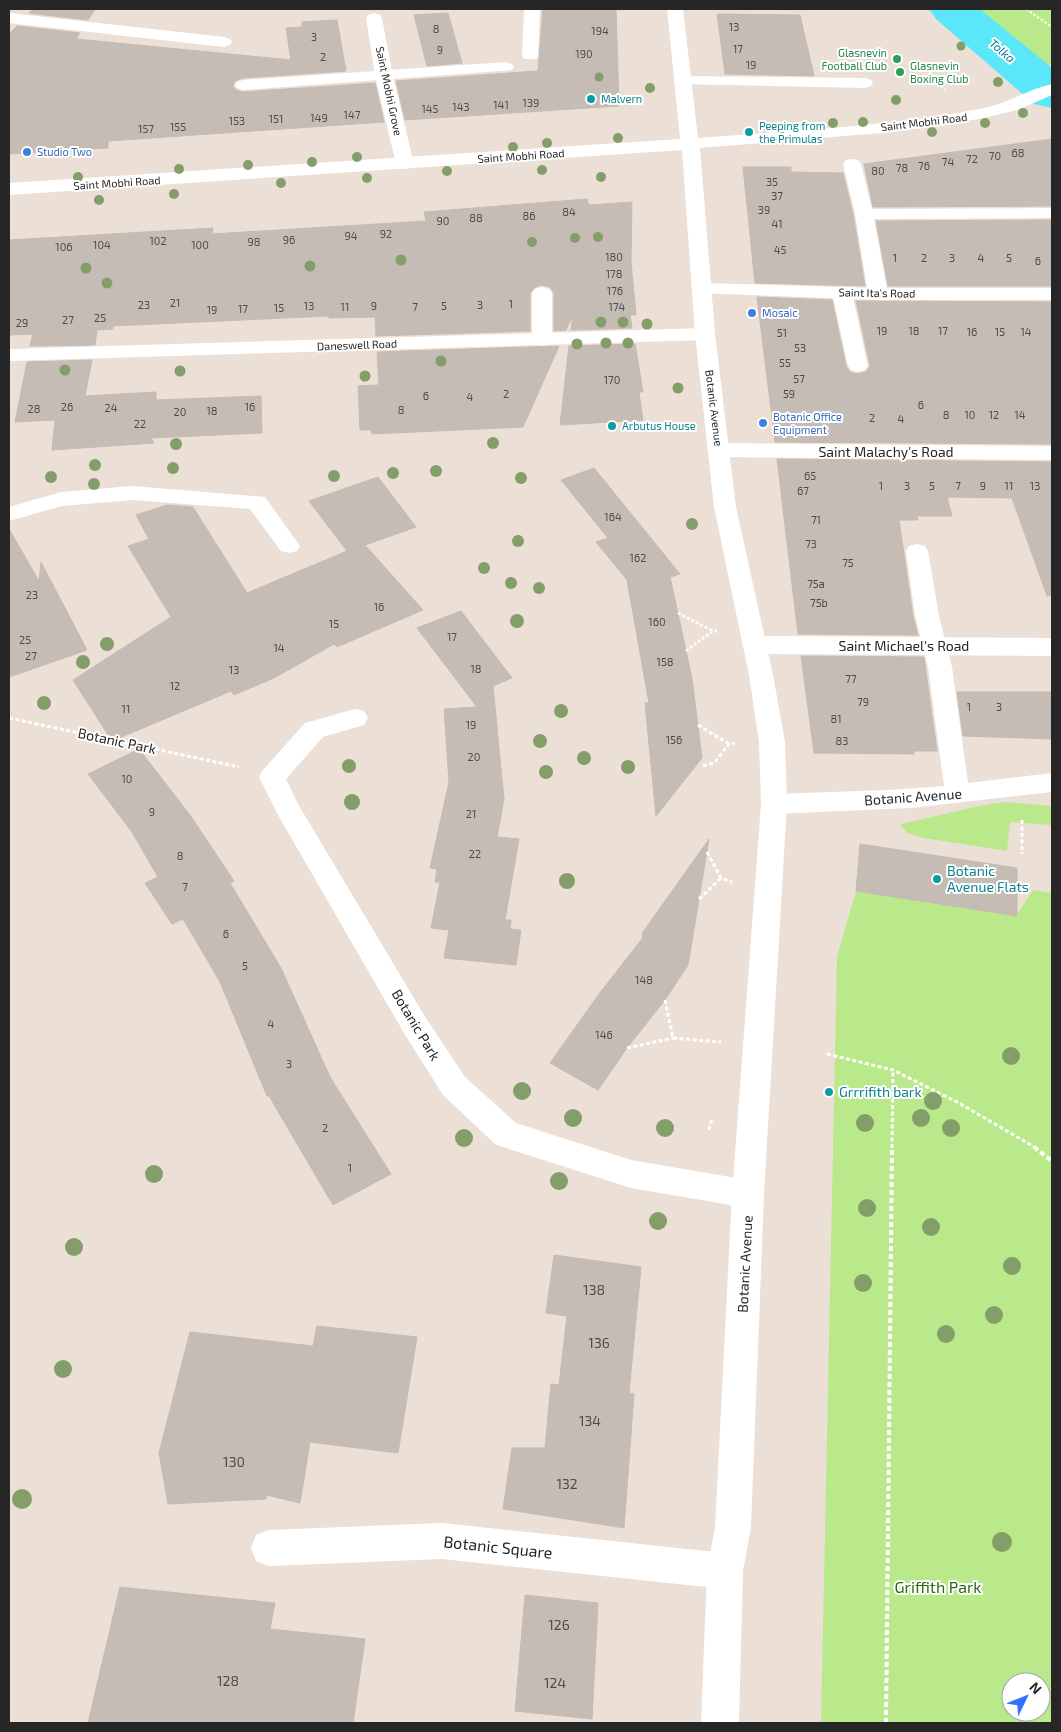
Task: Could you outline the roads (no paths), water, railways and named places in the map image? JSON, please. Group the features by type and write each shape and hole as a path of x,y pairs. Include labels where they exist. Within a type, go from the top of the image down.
{"street":[{"name":"Botanic Avenue","path":"675,9 682,81 691,144 705,334 725,507 756,645 772,742 774,804 748,1194 733,1527 725,1571 720,1723"},
{"name":"Saint Mobhi Grove","path":"374,18 384,76 405,164"},
{"name":"Saint Mobhi Road","path":"9,190 691,144 893,127 943,121 985,113 1030,99 1052,89"},
{"name":"Saint Ita's Road","path":"702,289 878,294 1052,294"},
{"name":"Daneswell Road","path":"9,355 705,334"},
{"name":"Saint Malachy's Road","path":"719,450 1052,453"},
{"name":"Saint Michael's Road","path":"756,645 1052,647"},
{"name":"Botanic Park","path":"354,718 314,730 272,777 287,808 414,1024 454,1086 506,1134 631,1174 748,1194"},
{"name":"Botanic Square","path":"269,1548 442,1540 725,1571"}],"lane":[{"path":"530,56 532,9"},
{"path":"9,18 224,42"},
{"path":"243,85 506,67"},
{"path":"682,81 865,83"},
{"path":"852,164 864,214 878,294"},
{"path":"864,214 1052,213"},
{"path":"542,293 542,340"},
{"path":"842,293 858,366"},
{"path":"9,514 61,499 132,493 256,502 289,546"},
{"path":"917,552 929,625 935,646 958,794"},
{"name":"Botanic Avenue","path":"774,804 895,800 958,794 1023,784 1052,783"}],"waterway":[{"name":"Tolka","path":"952,9 1052,93"}],"place":[{"name":"Glasnevin Football Club","path":"897,59"},
{"name":"Glasnevin Boxing Club","path":"900,72"},
{"name":"Malvern","path":"591,99"},
{"name":"Peeping from the Primulas","path":"749,132"},
{"name":"Studio Two","path":"27,152"},
{"name":"Mosaic","path":"752,313"},
{"name":"Botanic Office Equipment","path":"763,423"},
{"name":"Arbutus House","path":"612,426"},
{"name":"Botanic Avenue Flats","path":"937,879"},
{"name":"Grrrifith bark","path":"829,1092"}],"park label":[{"name":"Griffith Park","path":"938,1587"}]}
